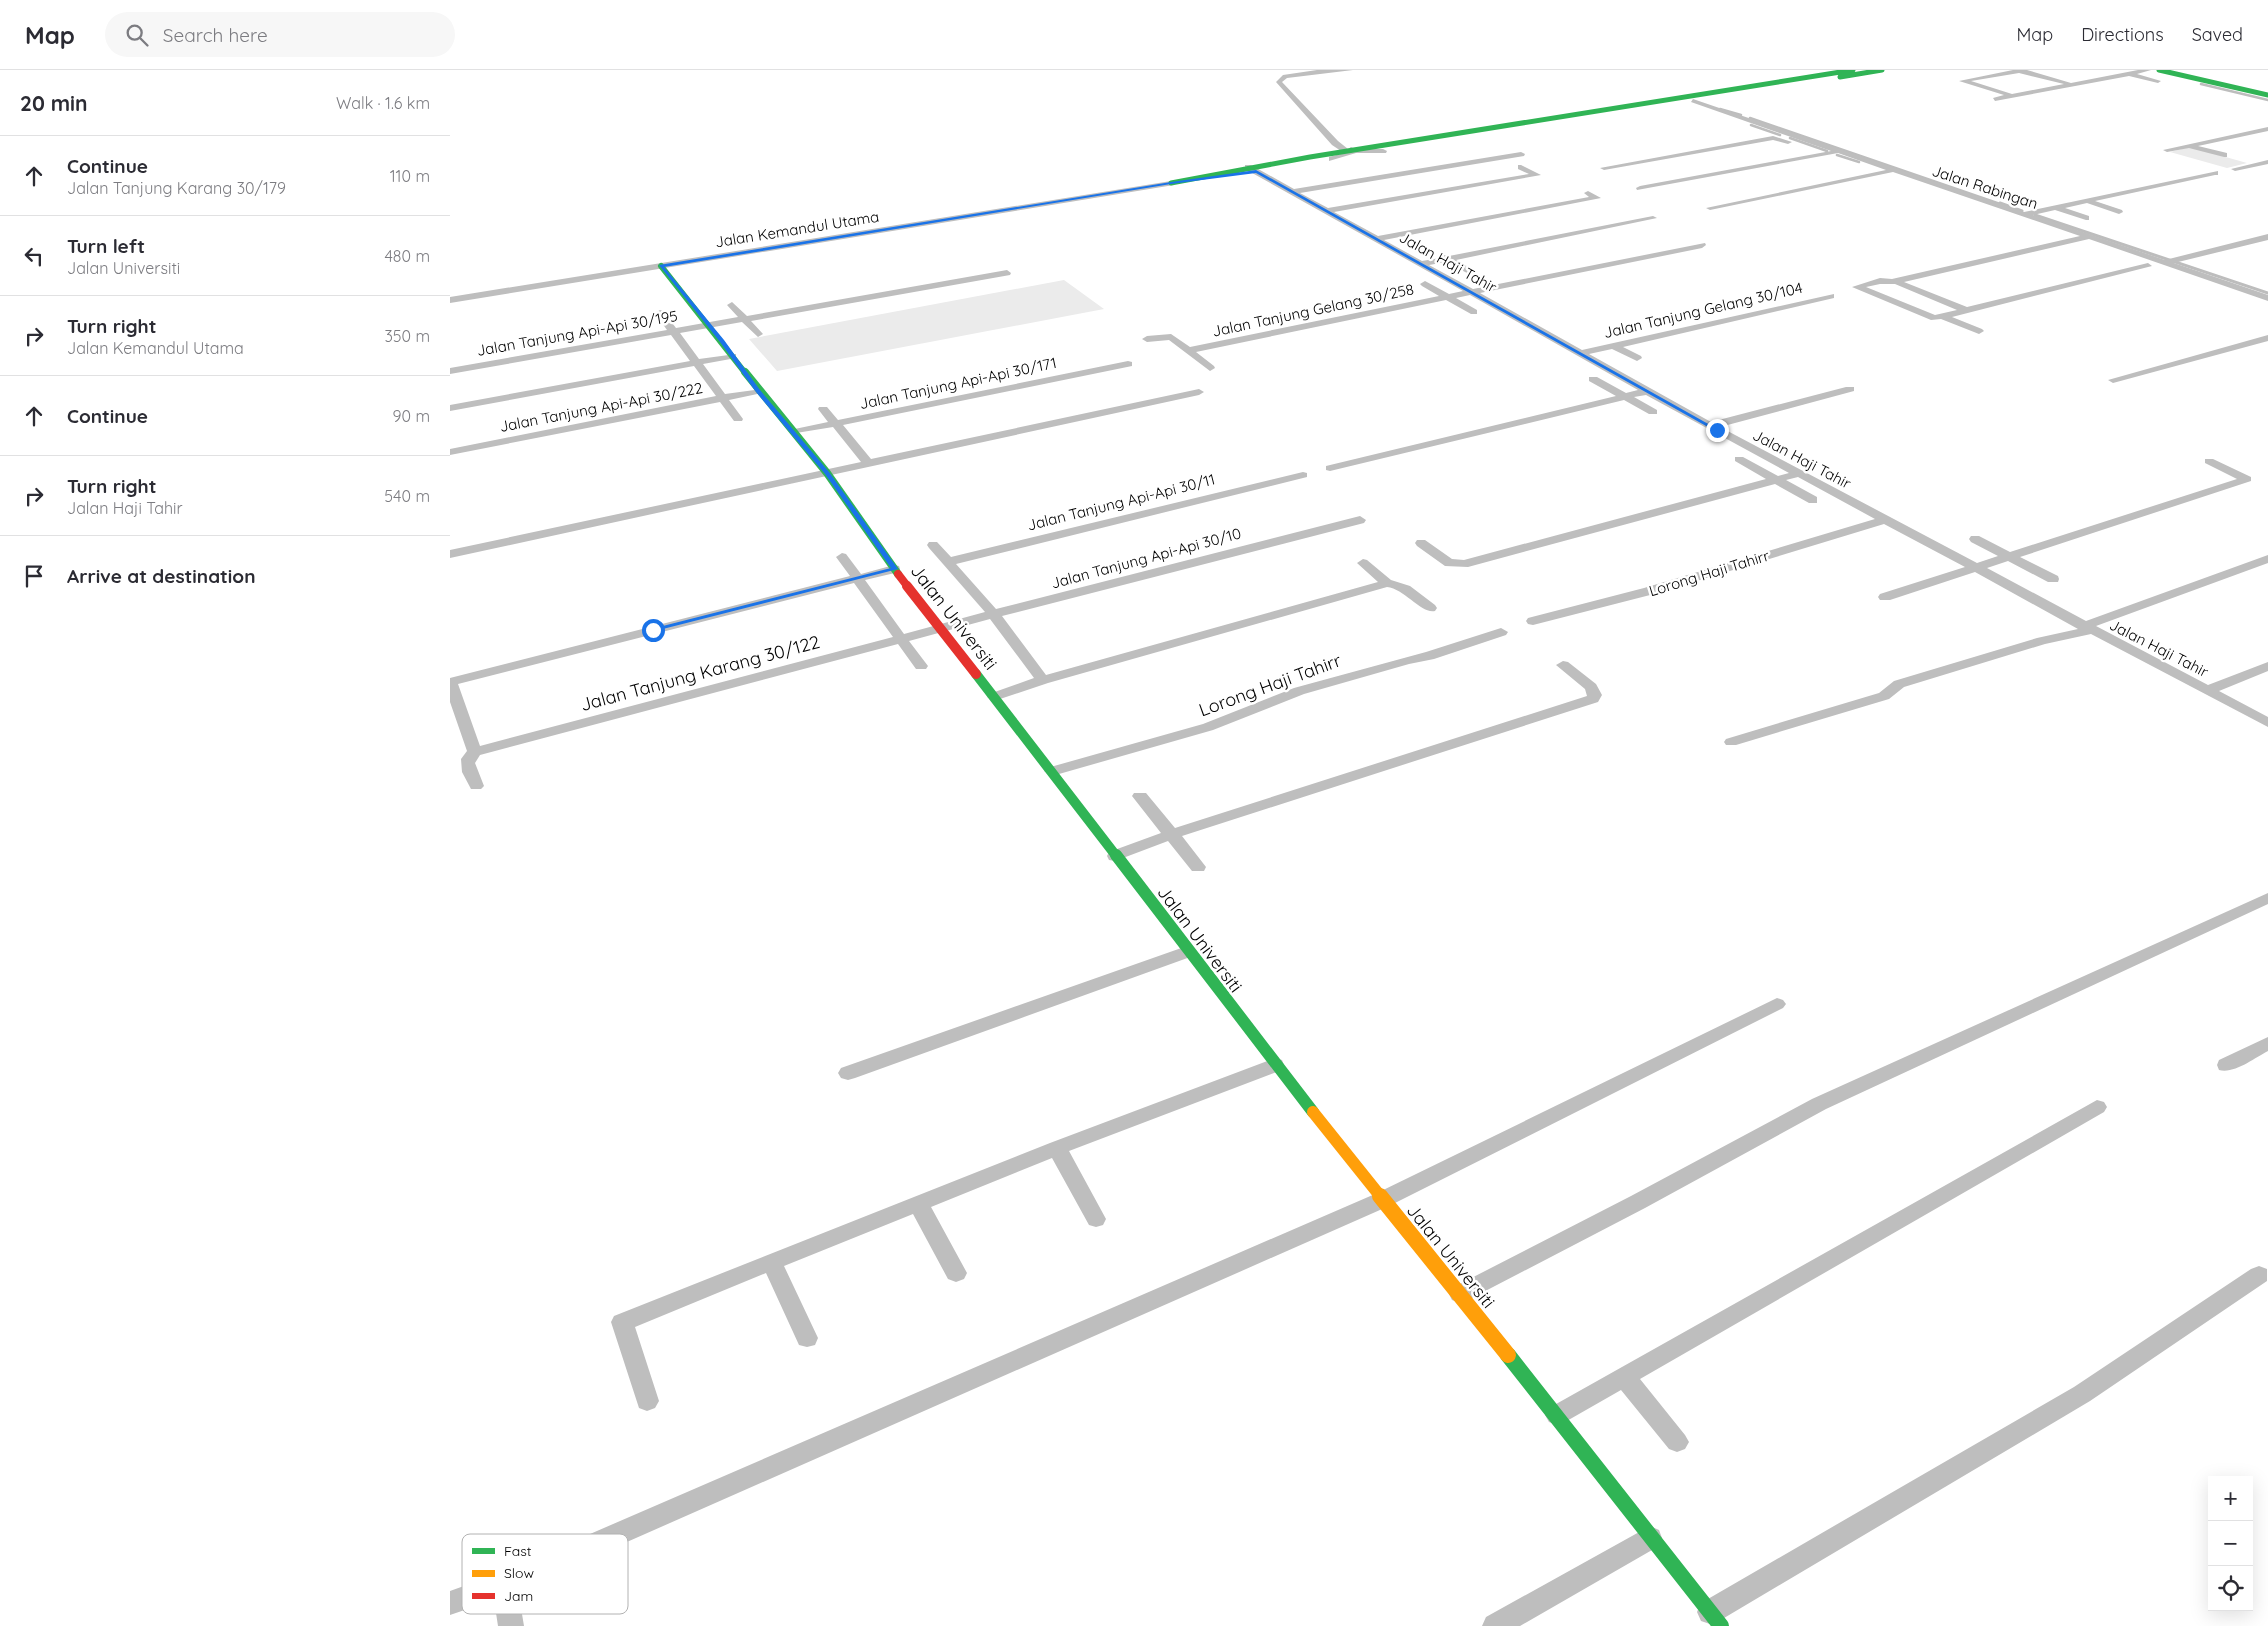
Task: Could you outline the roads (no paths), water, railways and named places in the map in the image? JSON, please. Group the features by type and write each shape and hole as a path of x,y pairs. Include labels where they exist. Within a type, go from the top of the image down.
{"street":[{"path":"1332,70 1285,76 1279,82 1346,147 1383,151"},
{"path":"1346,147 1288,80 1296,77 1350,70"},
{"path":"1819,78 1853,70"},
{"path":"1252,169 1346,147 1393,144 1781,79 1819,78 1882,70"},
{"path":"2012,96 1962,81 2021,70 2073,84"},
{"path":"2113,70 2129,74 2159,75 2268,95"},
{"path":"1995,99 2148,70"},
{"path":"2172,70 2268,95"},
{"path":"1149,186 1252,169 1332,159 1693,101 1781,79"},
{"name":"Jalan Rabingan","path":"1693,101 2088,237 2170,261 2268,298"},
{"path":"1739,117 1756,114"},
{"path":"2167,150 2268,129"},
{"path":"1604,168 1775,138 1849,162"},
{"path":"2188,146 2224,155"},
{"path":"1332,159 1346,147"},
{"path":"1640,188 1837,152"},
{"path":"1292,192 1521,154"},
{"path":"2235,169 2268,162"},
{"path":"1326,211 1537,175 1521,167"},
{"name":"Jalan Haji Tahir","path":"1252,169 1797,474 2268,722"},
{"path":"1710,208 1892,171"},
{"path":"2024,214 2088,202 2215,173"},
{"name":"Jalan Kemandul Utama","path":"450,300 1149,186"},
{"path":"1376,239 1597,198 1588,193"},
{"path":"1331,198 1348,207"},
{"path":"2088,202 2119,212"},
{"path":"2056,208 2086,218"},
{"path":"1421,264 1653,218"},
{"path":"2044,231 2184,279"},
{"path":"1893,282 2088,237"},
{"path":"2170,261 2268,237"},
{"name":"Jalan Tanjung Gelang 30/258","path":"1189,350 1702,245"},
{"path":"1438,253 1467,270"},
{"name":"Jalan Universiti","path":"661,266 709,325 758,391 827,473 894,569 1052,771 1187,952 1275,1065 1557,1415 1650,1538 1715,1619"},
{"path":"1966,310 1893,282 1880,281 1856,287 1929,317 1942,316 2148,266"},
{"name":"Jalan Tanjung Api-Api 30/195","path":"450,370 1007,273"},
{"path":"1424,284 1474,312"},
{"name":"Jalan Tanjung Gelang 30/104","path":"1582,353 1831,296"},
{"path":"732,305 758,334"},
{"path":"660,313 738,419"},
{"path":"1942,316 1979,331"},
{"path":"1147,340 1168,336 1189,350 1210,368"},
{"path":"2113,380 2268,338"},
{"path":"1614,346 1638,358"},
{"path":"450,408 732,356"},
{"name":"Jalan Tanjung Api-Api 30/171","path":"794,432 1128,364"},
{"path":"1593,379 1653,412"},
{"path":"1710,426 1850,388"},
{"name":"Jalan Tanjung Api-Api 30/222","path":"450,452 758,391"},
{"path":"1330,468 1648,391"},
{"path":"450,554 1199,392"},
{"path":"823,409 869,464"},
{"path":"1738,460 1813,500"},
{"path":"1885,597 2247,479 2210,461"},
{"path":"1421,543 1449,563 1464,564 1797,474"},
{"name":"Jalan Tanjung Api-Api 30/11","path":"947,562 1303,475"},
{"name":"Jalan Tanjung Api-Api 30/10","path":"941,628 1144,574 1360,520"},
{"name":"Lorong Haji Tahirr","path":"1533,621 1649,591 1884,520"},
{"path":"1975,539 2053,579"},
{"path":"933,545 994,615 1043,680"},
{"path":"842,557 921,666"},
{"path":"1731,742 1865,700 1884,696 1899,684 2087,628 2268,559"},
{"path":"1363,563 1387,583"},
{"path":"476,786 468,768 472,754 450,682 894,569"},
{"path":"994,697 1043,680 1387,583 1397,583 1405,587 1430,608"},
{"name":"Jalan Tanjung Karang 30/122","path":"472,754 941,628"},
{"name":"Lorong Haji Tahirr","path":"1052,771 1208,728 1299,691 1407,660 1429,656 1466,642 1501,632"},
{"path":"1115,856 1170,835 1593,699 1595,695 1591,687 1563,665"},
{"path":"2209,690 2268,666"},
{"path":"1140,796 1198,867"},
{"path":"1460,1294 1638,1202 1819,1104 2268,898"},
{"path":"848,1073 1187,952"},
{"path":"618,1534 1382,1200 1777,1004"},
{"path":"2226,1065 2268,1044"},
{"path":"647,1401 622,1322 919,1205 1057,1148 1275,1065"},
{"path":"1557,1415 2097,1107"},
{"path":"1057,1148 1096,1219"},
{"path":"919,1205 956,1273"},
{"path":"772,1263 807,1338"},
{"path":"1715,1619 2082,1394 2259,1276"},
{"path":"1624,1376 1677,1442"},
{"path":"1494,1626 1650,1538"},
{"path":"450,1603 462,1599"}],"waterway":[{"path":"2201,84 2268,100"},
{"path":"1720,109 1741,115"},
{"path":"1750,118 2003,205"},
{"path":"1751,125 1780,135"},
{"path":"1790,138 1827,151"},
{"path":"1837,155 1859,162"},
{"path":"2000,203 2022,211"},
{"path":"2035,215 2268,293"}]}
